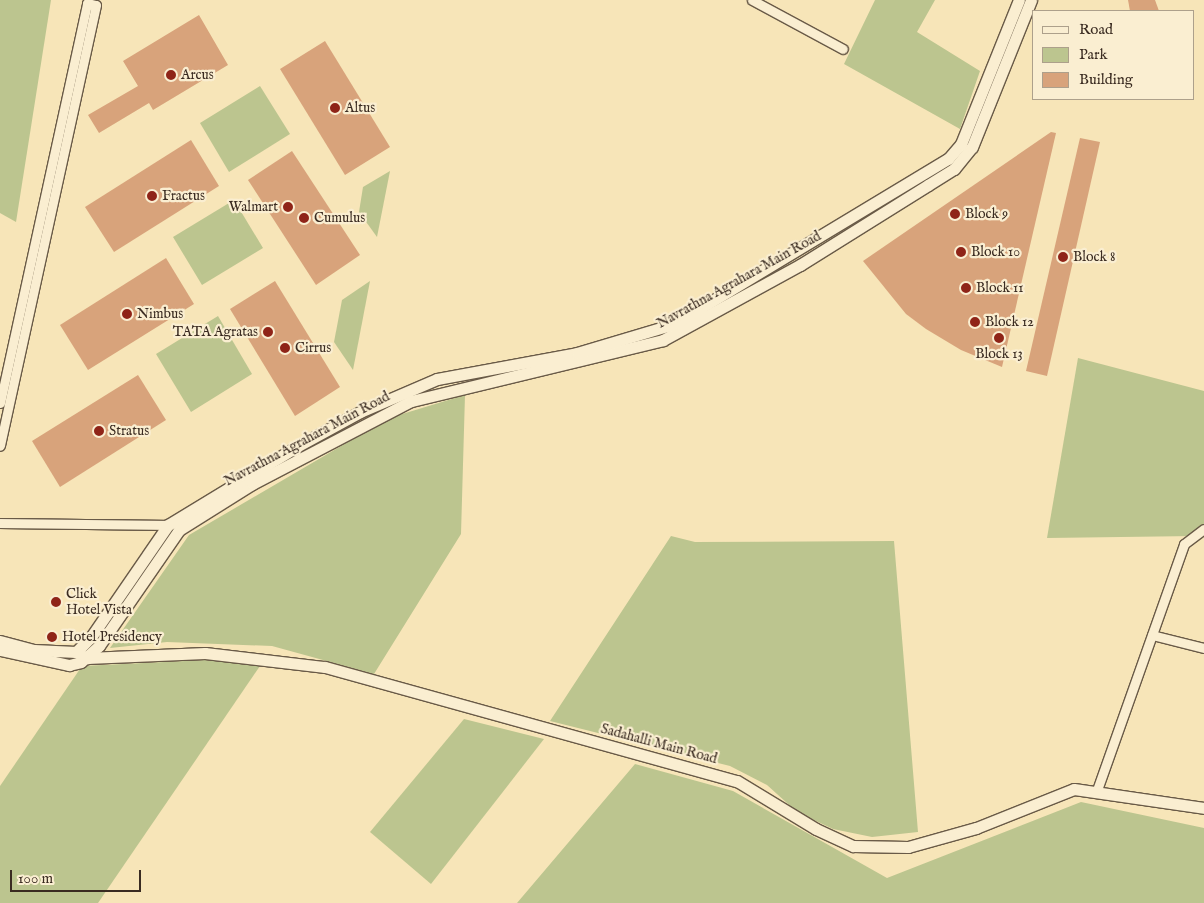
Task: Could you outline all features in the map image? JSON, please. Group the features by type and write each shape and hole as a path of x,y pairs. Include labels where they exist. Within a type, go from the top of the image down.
{"street":[{"path":"752,0 843,49"},
{"name":"Navrathna Agrahara Main Road","path":"766,278 948,159 961,144 1019,0"},
{"name":"Navrathna Agrahara Main Road","path":"76,652 91,637 168,525 212,502 360,412 437,379 633,340 674,324 766,278 965,158 1031,0"},
{"path":"0,403 91,4 0,446"},
{"name":"Navrathna Agrahara Main Road","path":"87,658 179,530 212,502"},
{"path":"0,523 168,525"},
{"path":"1097,790 1184,544 1201,539 1204,529"},
{"path":"1152,635 1204,648"},
{"path":"0,641 34,650 76,652 87,658"},
{"name":"Sadahalli Main Road","path":"0,650 69,665 87,658 205,654 278,658 326,667 738,781 816,829 853,846 908,847 976,828 1064,791 1097,790 1204,808"}],"green space":[{"path":"0,0 51,0 16,222 0,213"},
{"path":"875,0 935,0 917,32 980,71 960,129 844,64"},
{"path":"260,86 290,134 229,172 200,123"},
{"path":"390,171 377,237 359,212 363,187"},
{"path":"234,200 263,248 202,285 173,237"},
{"path":"370,281 353,370 334,342 342,300"},
{"path":"218,316 252,374 191,412 156,354"},
{"path":"1078,358 1204,391 1204,526 1195,536 1047,538"},
{"path":"465,395 461,534 374,674 272,646 167,642 110,648 189,535 389,418"},
{"path":"671,536 695,542 894,541 918,832 872,837 833,829 797,812 767,785 730,766 550,721"},
{"path":"205,660 260,666 98,903 0,903 0,786 82,666"},
{"path":"464,719 544,739 431,884 370,832"},
{"path":"635,764 733,791 887,878 1081,802 1204,828 1204,903 517,903"}],"building":[{"path":"1128,0 1155,0 1159,10 1130,10"},
{"name":"Arcus","path":"199,15 228,65 153,110 149,103 99,133 88,115 138,86 123,61"},
{"name":"Altus","path":"325,41 390,147 345,175 280,69"},
{"path":"1051,132 1056,133 1002,367 961,350 926,329 906,314 863,261"},
{"name":"Block 8","path":"1080,138 1100,142 1047,376 1026,371"},
{"name":"Fractus","path":"191,140 219,186 114,252 85,207"},
{"name":"Cumulus","path":"292,151 360,255 316,285 248,180"},
{"name":"Nimbus","path":"166,258 194,304 88,370 60,325"},
{"name":"Cirrus","path":"275,281 340,387 295,416 230,309"},
{"name":"Stratus","path":"138,375 166,420 60,487 32,441"}],"place":[{"name":"Arcus","path":"171,75"},
{"name":"Altus","path":"335,108"},
{"name":"Fractus","path":"152,196"},
{"name":"Walmart","path":"288,207"},
{"name":"Block 9","path":"955,214"},
{"name":"Cumulus","path":"304,218"},
{"name":"Block 10","path":"961,252"},
{"name":"Block 8","path":"1063,257"},
{"name":"Block 11","path":"966,288"},
{"name":"Nimbus","path":"127,314"},
{"name":"Block 12","path":"975,322"},
{"name":"TATA Agratas","path":"268,332"},
{"name":"Block 13","path":"999,338"},
{"name":"Cirrus","path":"285,348"},
{"name":"Stratus","path":"99,431"},
{"name":"Click Hotel Vista","path":"56,602"},
{"name":"Hotel Presidency","path":"52,637"}]}
